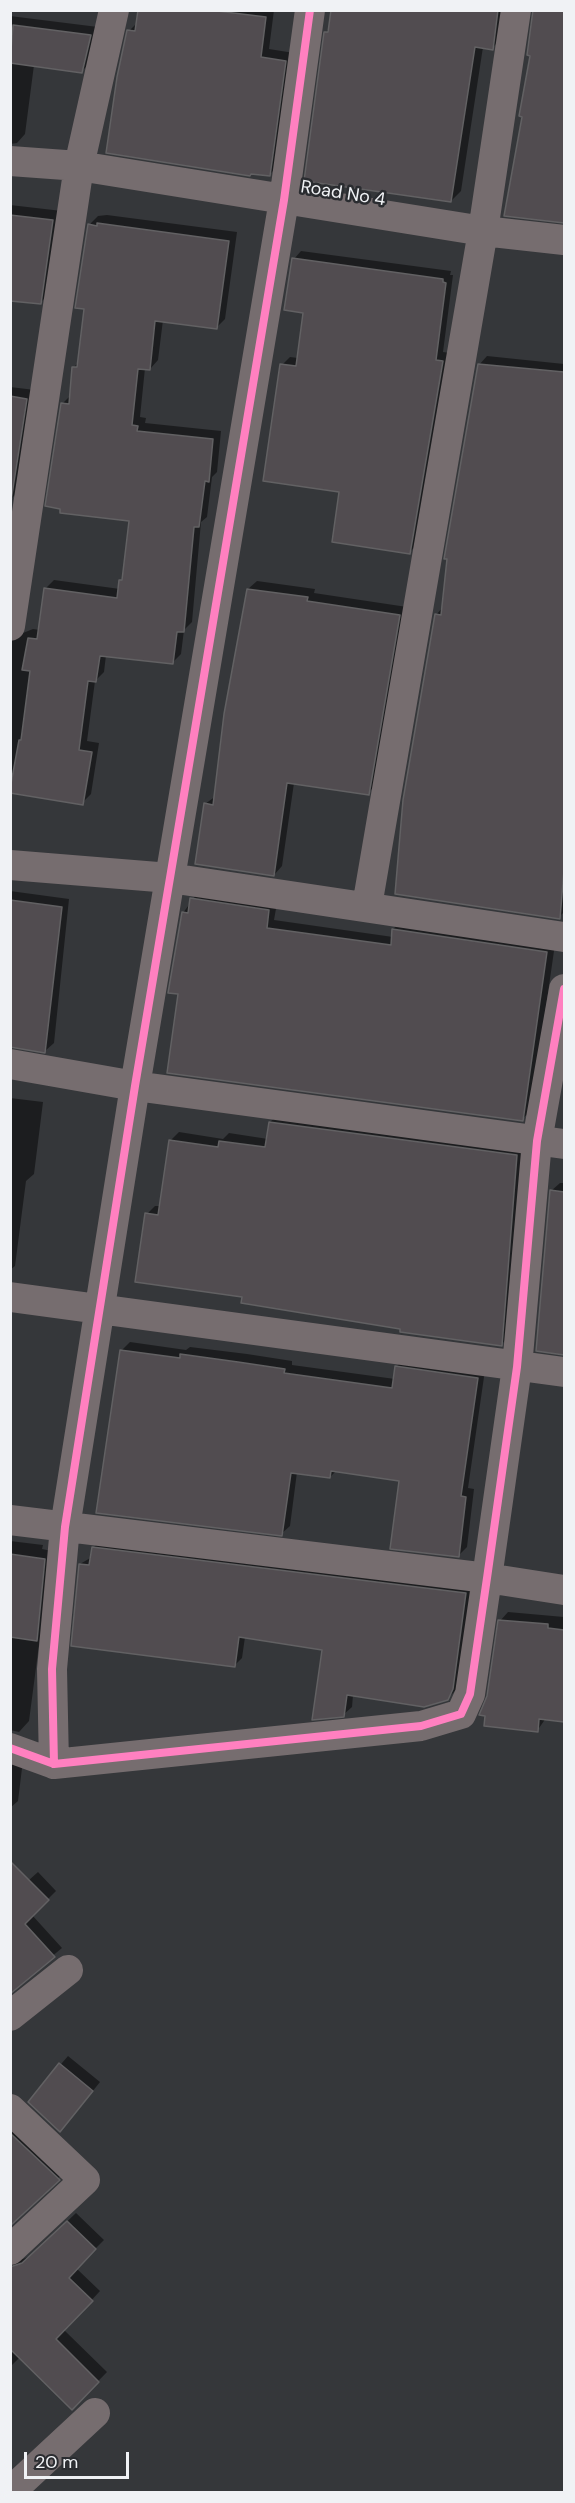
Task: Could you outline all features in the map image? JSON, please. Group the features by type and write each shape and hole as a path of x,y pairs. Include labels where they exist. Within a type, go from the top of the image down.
{"street":[{"path":"10,626 79,166 114,10"},
{"path":"54,1764 52,1669 65,1527 135,1086 284,200 310,10"},
{"path":"367,906 483,231 516,10"},
{"name":"Road No 4","path":"10,161 79,166 483,231 564,240"},
{"path":"10,865 170,878 564,937"},
{"path":"10,1748 54,1764 421,1726 461,1714 470,1694 550,1143 564,989"},
{"path":"10,1064 135,1086 550,1143"},
{"path":"10,1296 564,1372"},
{"path":"10,1520 487,1578 564,1590"},
{"path":"10,2016 68,1970"},
{"path":"10,2109 85,2180 10,2250"},
{"path":"14,2489 95,2413"}],"building":[{"path":"138,10 209,10 266,17 261,57 286,61 270,176 251,174 250,176 106,153 117,77 127,30 135,31"},
{"path":"331,10 498,10 493,50 475,47 451,202 304,181 324,32 328,32"},
{"path":"533,10 564,10 564,223 504,216 522,117 519,116 530,56 527,55"},
{"path":"13,25 91,35 82,73 10,63"},
{"path":"10,215 53,220 41,304 10,301"},
{"path":"97,223 229,241 217,329 155,321 150,370 138,369 132,425 138,426 137,431 213,439 209,482 205,481 199,527 194,527 184,632 177,632 173,664 100,656 96,682 88,681 79,750 92,752 83,805 10,793 10,789 19,740 21,740 30,671 22,670 28,638 37,639 44,588 117,598 119,580 122,580 129,521 60,513 60,509 45,506 61,403 69,404 72,367 77,367 84,309 75,308 88,224 97,226"},
{"path":"292,258 443,279 446,283 436,360 443,361 410,554 332,542 339,492 263,481 280,364 296,366 303,313 284,310"},
{"path":"478,364 564,372 564,870 560,919 395,894 403,800 435,614 441,615 447,559 444,559"},
{"path":"10,396 27,399 11,501 10,501"},
{"path":"247,589 308,597 307,601 400,615 369,795 287,783 274,876 195,864 204,803 213,805 224,714"},
{"path":"190,898 269,910 267,928 391,945 392,929 547,952 523,1121 167,1073 178,994 168,993 182,912 188,913"},
{"path":"10,900 62,907 45,1053 10,1047"},
{"path":"269,1122 517,1155 502,1346 400,1332 400,1329 241,1303 242,1297 135,1282 145,1213 158,1215 169,1140 218,1147 219,1141 265,1147"},
{"path":"550,1190 564,1192 564,1355 536,1351"},
{"path":"120,1350 180,1358 180,1354 238,1362 285,1369 284,1373 392,1388 395,1366 478,1378 461,1496 466,1497 459,1557 390,1549 399,1481 331,1471 330,1478 291,1473 282,1536 96,1513"},
{"path":"92,1547 466,1593 453,1689 448,1700 424,1707 347,1695 344,1717 312,1720 322,1650 239,1637 235,1667 71,1646 79,1564 89,1565"},
{"path":"10,1554 45,1559 37,1641 10,1637"},
{"path":"498,1620 548,1624 548,1628 564,1630 564,1722 539,1719 538,1732 484,1726 485,1716 479,1715 487,1696"},
{"path":"10,1861 49,1900 25,1924 55,1957 10,1994"},
{"path":"59,2063 93,2091 60,2132 28,2102"},
{"path":"10,2133 60,2180 10,2226"},
{"path":"67,2221 96,2249 69,2278 93,2301 56,2339 99,2382 72,2410 10,2349 10,2267 22,2263"}],"cycle path":[{"path":"10,1748 54,1764 52,1669 65,1527 135,1086 284,200 310,10"},
{"path":"54,1764 421,1726 461,1714 470,1694 517,1367 537,1141 564,989"}]}
